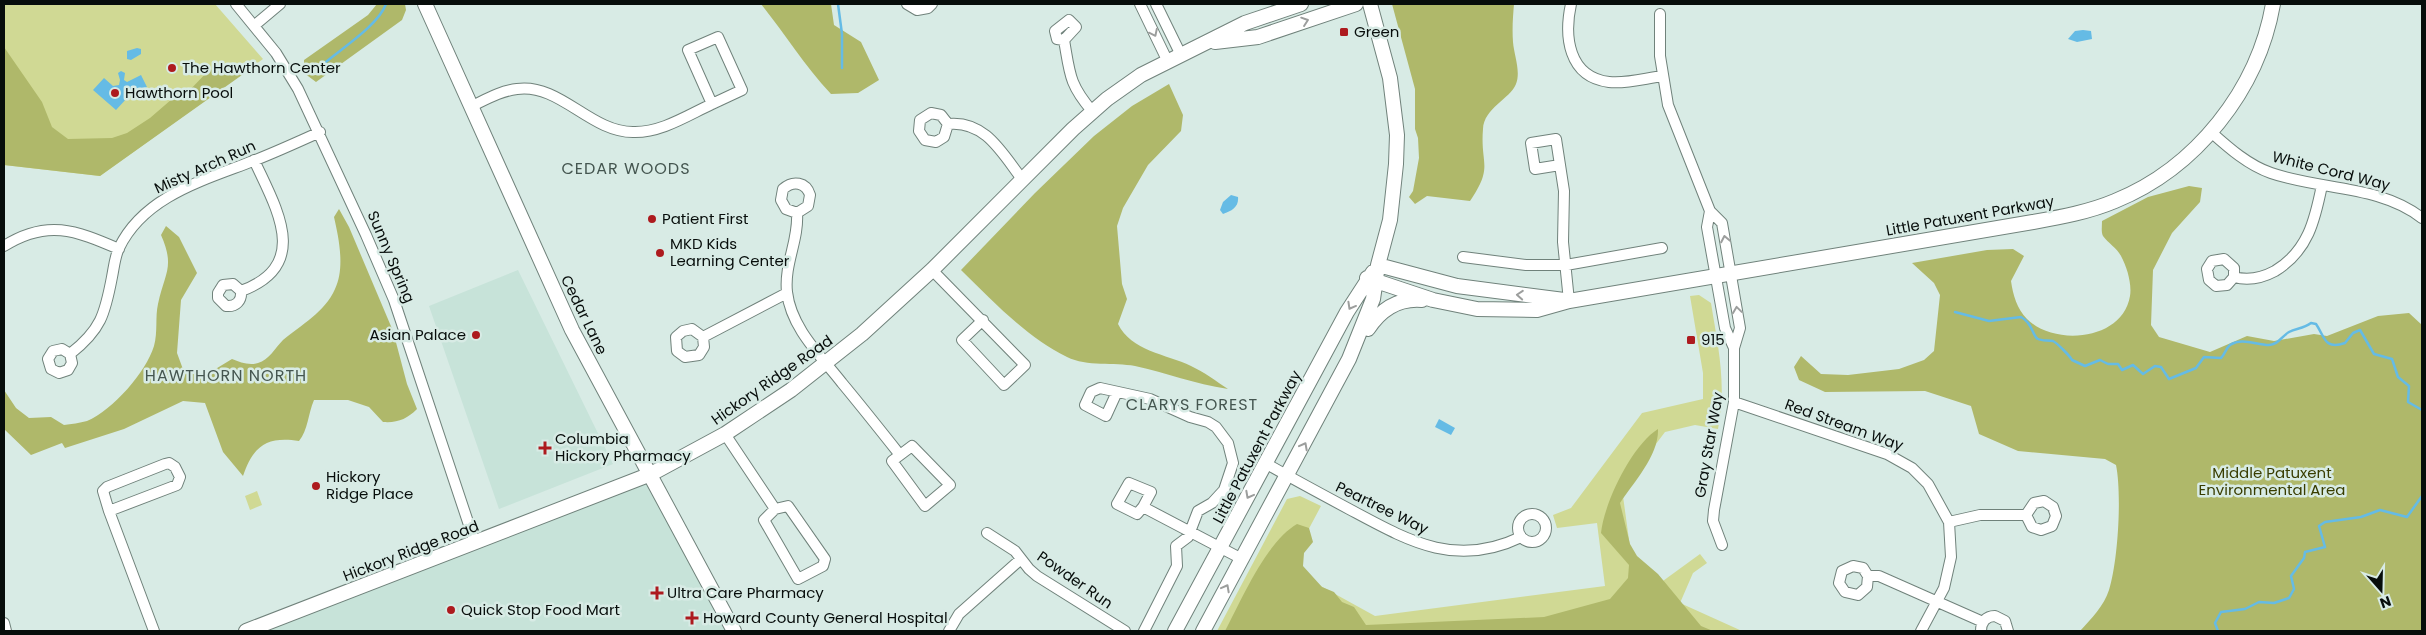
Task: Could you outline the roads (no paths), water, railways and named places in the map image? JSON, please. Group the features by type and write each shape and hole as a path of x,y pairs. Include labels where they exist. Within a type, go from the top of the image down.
{"street":[{"name":"Sunny Spring","path":"236,4 255,25 288,70 320,132 394,300 475,543"},
{"path":"255,25 280,4"},
{"name":"Cedar Lane","path":"425,4 568,323 734,631"},
{"path":"907,4 917,10 928,8 932,4"},
{"path":"1140,4 1168,62"},
{"path":"1156,4 1181,55"},
{"name":"Hickory Ridge Road","path":"1209,42 1258,37 1356,4"},
{"name":"Little Patuxent Parkway","path":"1175,631 1266,463 1372,280 1378,266 1390,220 1397,135 1388,69 1370,4"},
{"path":"1571,4 1566,32 1571,52 1582,69 1599,80 1611,82 1663,76"},
{"name":"Little Patuxent Parkway","path":"1372,280 1433,300 1477,309 1537,310 1569,301 2024,224 2092,210 2153,182 2194,150 2211,132 2226,114 2249,77 2267,31 2273,4"},
{"name":"Hickory Ridge Road","path":"246,631 269,627 651,474 725,434 827,364 932,270 1022,179 1092,112 1142,75 1244,23 1297,5"},
{"name":"Gray Star Way","path":"1660,14 1659,36 1663,76 1672,117 1710,211 1722,224 1732,272 1740,328 1734,348 1734,402 1713,521 1722,545"},
{"path":"470,107 504,92 516,89 535,90 549,95 614,130 634,132 656,129 712,104 742,90 718,37 688,50 712,104"},
{"path":"1064,40 1073,86 1092,112"},
{"path":"948,124 960,123 979,129 986,134 1022,179"},
{"name":"Misty Arch Run","path":"70,354 92,335 104,315 119,249 130,230 156,205 197,183 320,132"},
{"name":"White Cord Way","path":"2211,132 2240,155 2262,169 2287,178 2374,195 2421,214"},
{"path":"240,290 262,280 270,273 276,265 284,244 282,225 254,160"},
{"path":"1560,165 1564,191 1563,232 1569,301"},
{"path":"2234,277 2250,279 2262,277 2285,265 2294,257 2303,246 2310,232 2322,185"},
{"name":"Gray Star Way","path":"1710,211 1706,227 1726,328 1734,348"},
{"path":"797,212 796,235 788,262 787,293 799,326 900,455"},
{"path":"4,246 23,236 43,229 54,229 75,231 119,249"},
{"path":"1463,257 1526,265 1566,266 1662,248"},
{"name":"Little Patuxent Parkway","path":"1378,266 1457,286 1569,301"},
{"path":"932,270 983,320 1025,365 1004,385 962,340 983,320"},
{"name":"Little Patuxent Parkway","path":"1203,631 1349,360 1367,318 1372,280"},
{"path":"703,337 787,293"},
{"path":"1349,360 1374,320 1388,308 1411,299 1433,300"},
{"path":"1117,392 1150,399 1208,422 1216,427 1228,443 1233,463 1228,481 1218,498 1195,515 1191,532 1176,546 1177,566 1144,631"},
{"name":"Red Stream Way","path":"1734,402 1899,460 1912,468 1928,484 1949,522 1951,557 1949,573 1921,631"},
{"path":"725,434 775,508"},
{"path":"912,446 950,485 925,506 892,461 900,455 912,446"},
{"path":"109,511 177,485 180,477 175,467 169,463 165,464 107,487 103,494 109,511 154,631"},
{"name":"Peartree Way","path":"1266,463 1400,536 1431,548 1466,552 1507,544 1521,537"},
{"path":"788,506 825,559 823,566 798,579 764,520 775,508 788,506"},
{"path":"1143,507 1242,559"},
{"path":"1949,522 1980,515 2026,515"},
{"name":"Powder Run","path":"987,533 1007,546 1037,576 1124,631"},
{"path":"949,631 959,614 1021,559"},
{"path":"1868,576 1889,579 1937,601 1982,627 1992,616 2000,617 2005,620 2008,631"},
{"path":"4,623 6,631"}],"water":[{"path":"2075,31 2091,31 2092,39 2077,42 2068,39"},
{"path":"137,48 141,49 141,54 131,60 127,59 127,51"},
{"name":"Hawthorn Pool","path":"121,71 125,73 124,80 127,82 141,75 147,87 128,97 116,110 93,90 104,78 113,86 119,85 118,73"},
{"path":"1231,195 1238,197 1236,206 1223,214 1220,210 1223,202"},
{"path":"1439,419 1455,428 1451,435 1435,427"}],"waterway":[{"path":"321,66 367,29 382,12 386,4"},
{"path":"838,4 842,34 842,68"},
{"path":"1955,312 1989,321 2021,317 2028,323 2038,339 2053,341 2072,360 2085,366 2100,360 2108,364 2118,364 2122,370 2133,365 2143,374 2155,366 2161,367 2169,379 2196,368 2204,357 2221,358 2229,346 2235,343 2244,341 2272,345 2289,332 2311,323 2316,324 2326,341 2333,345 2345,343 2353,333 2360,330 2374,354 2392,359 2398,377 2409,386 2408,402 2422,410"},
{"path":"2218,631 2215,623 2221,612 2245,609 2259,602 2274,603 2289,598 2294,589 2291,576 2304,558 2305,552 2325,547 2319,526 2325,522 2361,517 2380,510 2407,517 2422,496"}],"place":[{"name":"Green","path":"1344,32"},
{"name":"The Hawthorn Center","path":"172,68"},
{"name":"Hawthorn Pool","path":"115,93"},
{"name":"Patient First","path":"652,219"},
{"name":"MKD Kids Learning Center","path":"660,253"},
{"name":"Asian Palace","path":"476,335"},
{"name":"915","path":"1691,340"},
{"name":"Columbia Hickory Pharmacy","path":"545,448"},
{"name":"Hickory Ridge Place","path":"316,486"},
{"name":"Ultra Care Pharmacy","path":"657,593"},
{"name":"Quick Stop Food Mart","path":"451,610"},
{"name":"Howard County General Hospital","path":"692,618"}],"district":[{"name":"CEDAR WOODS","path":"626,168"},
{"name":"HAWTHORN NORTH","path":"226,375"},
{"name":"CLARYS FOREST","path":"1192,404"}],"park label":[{"name":"Middle Patuxent Environmental Area","path":"2272,482"}]}
